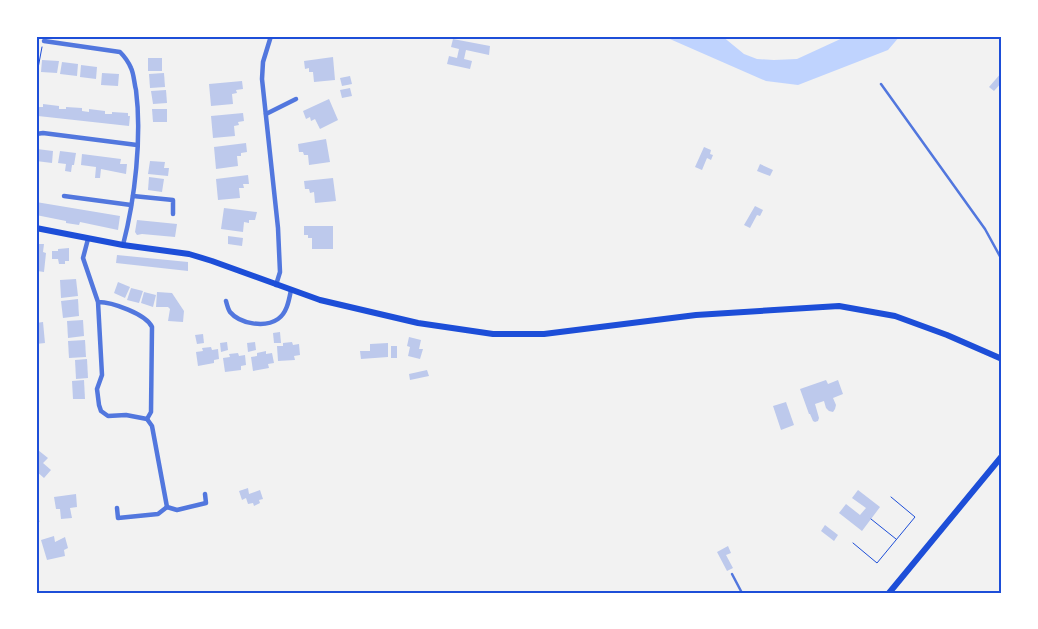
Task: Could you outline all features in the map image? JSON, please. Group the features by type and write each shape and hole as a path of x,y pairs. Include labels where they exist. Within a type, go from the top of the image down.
{"main road":[{"path":"36,228 123,245 189,254 320,300 418,323 493,334 544,334 696,315 839,306 895,316 947,335 1002,359"},
{"path":"889,593 1002,456"}],"street":[{"path":"271,36 263,62 262,79 278,228 280,272 276,285"},
{"path":"44,41 120,52 126,58 132,70 138,111 137,145 133,196 123,245"},
{"path":"266,114 296,99"},
{"path":"36,134 43,133 137,145"},
{"path":"64,196 131,205"},
{"path":"133,196 173,200 173,214"},
{"path":"88,239 83,258 98,302 102,375 97,389 99,405 101,411 108,416 126,415 147,419 152,426 167,507"},
{"path":"226,301 229,311 236,317 255,324 278,319 287,306 291,290"},
{"path":"98,302 142,316 149,321 152,327 151,412 147,419"},
{"path":"167,507 177,510 206,503 204,494"},
{"path":"117,508 118,518 158,514 167,507"}],"lane":[{"path":"880,84 985,229 1002,260"},
{"path":"732,574 742,593"}],"path":[{"path":"36,79 44,41"},
{"path":"853,543 878,563 915,517 890,497"},
{"path":"871,519 896,540"}],"water":[{"path":"663,36 722,36 744,54 757,59 774,60 797,59 847,36 900,36 888,50 798,85 766,81"}],"building":[{"path":"453,39 490,46 489,55 466,50 464,59 472,61 470,69 447,64 449,56 457,58 459,49 451,47"},
{"path":"333,57 335,80 314,82 313,72 309,72 309,68 305,69 304,61"},
{"path":"148,58 162,58 162,71 148,71"},
{"path":"42,60 59,61 57,73 41,72"},
{"path":"62,62 78,64 77,76 60,74"},
{"path":"81,65 97,67 96,79 80,77"},
{"path":"1002,72 1002,82 994,91 989,87"},
{"path":"102,73 119,74 118,86 101,85"},
{"path":"164,73 165,87 150,88 149,74"},
{"path":"350,76 352,84 342,86 340,78"},
{"path":"242,81 243,89 236,90 237,93 232,94 233,104 211,106 209,84"},
{"path":"350,88 352,96 342,98 340,90"},
{"path":"166,90 167,103 153,104 151,91"},
{"path":"329,99 338,120 320,129 315,119 311,121 310,117 306,119 303,111"},
{"path":"43,104 59,106 59,109 66,109 66,107 82,108 82,111 89,112 89,109 105,111 105,114 112,114 112,112 128,113 128,116 130,116 129,126 38,116 39,107 43,107"},
{"path":"152,109 167,109 167,122 153,122"},
{"path":"243,113 244,121 238,122 239,125 234,126 235,136 213,138 211,116"},
{"path":"326,139 330,162 309,165 308,155 299,152 298,144"},
{"path":"246,143 247,152 237,156 238,166 216,169 214,147"},
{"path":"704,147 711,150 710,154 713,155 711,160 707,158 702,170 695,167"},
{"path":"37,149 53,151 52,163 36,161"},
{"path":"60,151 76,153 71,172 65,171 66,164 58,163"},
{"path":"82,154 121,159 120,164 127,164 126,174 101,169 100,178 95,178 96,167 81,165"},
{"path":"150,161 165,162 164,168 169,168 168,176 148,174"},
{"path":"760,164 773,170 770,176 757,171"},
{"path":"248,175 249,184 243,184 244,188 239,188 240,198 218,200 216,179"},
{"path":"149,177 164,179 162,192 148,190"},
{"path":"333,178 336,201 315,203 314,192 310,193 309,189 305,189 304,181"},
{"path":"36,202 120,216 118,230 80,222 79,225 66,223 66,221 36,215"},
{"path":"755,206 763,210 760,216 757,215 750,228 744,225"},
{"path":"224,208 257,212 255,220 249,220 249,223 244,222 243,232 221,229"},
{"path":"137,220 177,224 175,237 137,235 135,232"},
{"path":"304,226 333,226 333,249 312,249 312,238 304,235"},
{"path":"228,236 243,238 242,246 228,244"},
{"path":"36,244 44,244 43,252 46,253 44,272 37,271"},
{"path":"69,248 69,261 65,261 65,264 59,264 58,259 52,259 52,251"},
{"path":"117,255 188,262 188,271 116,263"},
{"path":"76,279 78,296 61,298 60,280"},
{"path":"118,282 130,287 125,298 114,293"},
{"path":"131,288 143,291 139,303 127,300"},
{"path":"144,292 156,295 153,307 141,303"},
{"path":"157,292 172,293 184,311 183,322 168,321 170,309 168,307 156,307"},
{"path":"78,299 79,316 63,318 61,301"},
{"path":"83,320 84,336 68,338 67,321"},
{"path":"43,322 45,343 36,344 36,323"},
{"path":"280,332 281,343 274,343 273,333"},
{"path":"203,334 204,343 197,344 195,335"},
{"path":"409,337 421,340 419,349 423,349 420,359 408,356 410,347 407,346"},
{"path":"85,340 86,357 69,358 68,341"},
{"path":"227,342 228,350 221,352 220,343"},
{"path":"255,342 256,350 248,352 247,343"},
{"path":"292,342 293,345 299,344 300,355 294,356 295,360 278,361 277,346 283,346 283,343"},
{"path":"388,343 388,357 361,359 360,351 370,351 370,344"},
{"path":"391,346 397,346 397,358 391,358"},
{"path":"211,347 212,350 218,349 219,359 214,360 214,363 198,366 196,352 203,351 202,348"},
{"path":"266,351 266,354 272,353 274,363 268,364 269,368 253,371 251,357"},
{"path":"238,353 239,356 245,355 246,365 241,366 241,370 225,372 223,358 230,357 229,354"},
{"path":"87,359 88,378 76,379 75,360"},
{"path":"427,370 429,376 410,380 409,374"},
{"path":"84,380 85,399 73,399 72,381"},
{"path":"826,380 828,384 838,380 843,394 833,398 836,405 833,412 826,408 824,401 815,404 819,418 815,422 809,414 800,389"},
{"path":"786,402 794,425 781,430 773,406"},
{"path":"38,450 48,458 43,463 51,470 44,478 36,471"},
{"path":"248,488 249,494 260,490 263,499 259,500 260,503 254,506 253,503 248,504 246,498 242,500 239,491"},
{"path":"858,490 880,507 862,531 839,513 846,504 860,515 866,508 852,498"},
{"path":"76,494 77,507 70,508 72,518 61,519 60,509 56,509 54,497"},
{"path":"825,525 838,535 834,541 821,531"},
{"path":"54,536 55,542 65,537 68,548 64,550 65,556 47,560 41,540"},
{"path":"728,546 731,553 726,555 733,568 727,571 717,552"}]}
